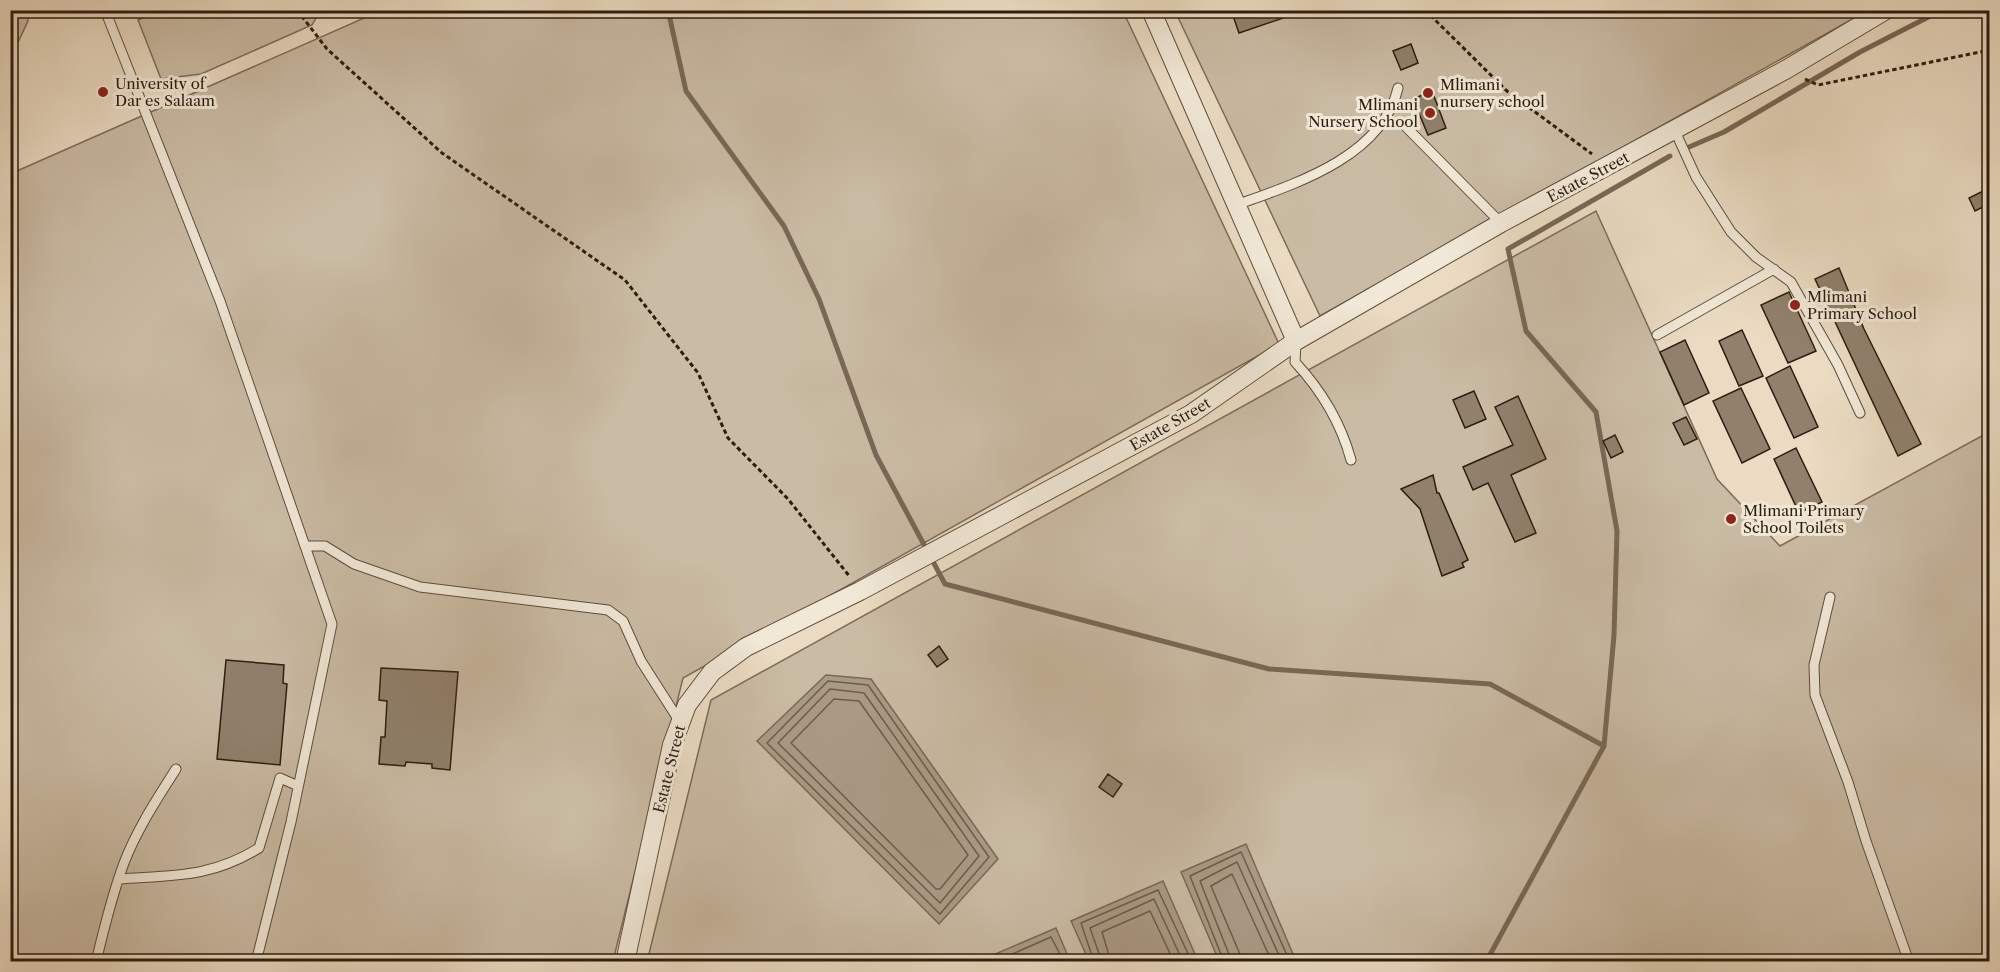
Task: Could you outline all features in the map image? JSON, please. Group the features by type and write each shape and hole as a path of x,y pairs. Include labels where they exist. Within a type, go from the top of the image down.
{"street":[{"path":"1151,10 1296,341"},
{"name":"Estate Street","path":"625,962 672,745 687,705 712,672 747,647 860,591 1191,414 1296,341 1501,224 1787,69 1886,10"}],"lane":[{"path":"105,10 220,301 307,546 332,624 291,822 256,962"},
{"path":"1236,205 1291,184 1330,166 1350,153 1378,126 1395,104 1398,88"},
{"path":"1406,128 1501,224"},
{"path":"1675,131 1714,208 1756,257 1791,282 1838,365 1860,413"},
{"path":"1657,335 1774,269"},
{"path":"1296,341 1295,362 1312,381 1336,421 1351,460"},
{"path":"307,546 325,546 354,564 420,587 608,610 623,621 641,661 680,722"},
{"path":"1830,597 1814,665 1815,696 1848,782 1866,841 1910,962"},
{"path":"96,962 118,879 144,821 176,769"},
{"path":"118,879 203,873 234,863 259,848 280,778 297,785"}],"path":[{"path":"297,10 327,49 442,153 625,280 698,373 728,438 788,499 860,591"},
{"path":"1425,10 1508,92 1608,167"},
{"path":"1787,69 1818,86 1989,50"}],"shaded area":[{"path":"11,10 28,11 28,21 11,57"},
{"path":"320,10 312,25 201,74 161,79 138,20 157,11 203,11 205,13 210,11"},
{"path":"380,11 1123,11 1279,344 683,678 613,961 11,961 10,174"},
{"path":"1175,11 1867,11 1320,316"},
{"path":"1596,211 1717,479 1780,546 1989,432 1989,961 647,962 711,700"}],"water":[{"path":"826,675 871,679 998,859 939,924 757,741"},
{"path":"1246,844 1296,961 1219,961 1181,872"},
{"path":"1163,881 1198,961 1089,961 1071,921"},
{"path":"1056,928 1070,961 979,961"}],"building":[{"path":"1231,10 1298,10 1298,13 1239,33"},
{"name":"Mlimani Nursery School","path":"1411,44 1418,63 1401,70 1393,51"},
{"name":"Mlimani Nursery School","path":"1432,91 1446,128 1428,135 1413,99"},
{"path":"1989,188 1989,204 1975,211 1969,198"},
{"path":"1839,268 1864,329 1921,444 1898,456 1815,279"},
{"path":"1789,292 1816,351 1788,363 1761,305"},
{"path":"1742,330 1763,376 1739,386 1719,341"},
{"path":"1685,340 1709,393 1684,405 1660,352"},
{"path":"1790,366 1818,427 1794,438 1766,378"},
{"path":"1741,388 1770,449 1742,463 1713,401"},
{"path":"1474,391 1486,419 1465,428 1453,400"},
{"path":"1518,396 1546,459 1511,475 1536,533 1515,542 1488,483 1473,490 1463,467 1513,445 1495,407"},
{"path":"1686,417 1697,439 1684,445 1673,423"},
{"path":"1615,435 1623,452 1611,458 1603,441"},
{"path":"1796,448 1822,502 1799,513 1774,459"},
{"path":"1433,475 1437,493 1439,493 1468,560 1462,563 1464,567 1442,576 1420,509 1401,489"},
{"path":"939,646 948,659 937,667 928,655"},
{"path":"226,660 284,665 283,683 287,684 280,765 217,759"},
{"path":"381,668 458,672 450,770 432,768 432,764 406,762 405,766 379,764 381,737 385,737 387,701 379,700"},
{"path":"1108,774 1122,784 1113,797 1099,787"}],"waterway":[{"path":"668,10 686,91 784,226 819,299 876,455 945,584 1269,669 1490,684 1604,746"},
{"path":"1689,147 1724,132 1860,52 1942,10"},
{"path":"1486,962 1604,746 1614,635 1617,531 1596,412 1526,331 1508,249 1670,156"}],"place":[{"name":"University of Dar es Salaam","path":"103,92"},
{"name":"Mlimani nursery school","path":"1428,93"},
{"name":"Mlimani Nursery School","path":"1430,113"},
{"name":"Mlimani Primary School","path":"1795,305"},
{"name":"Mlimani Primary School Toilets","path":"1731,519"}]}
